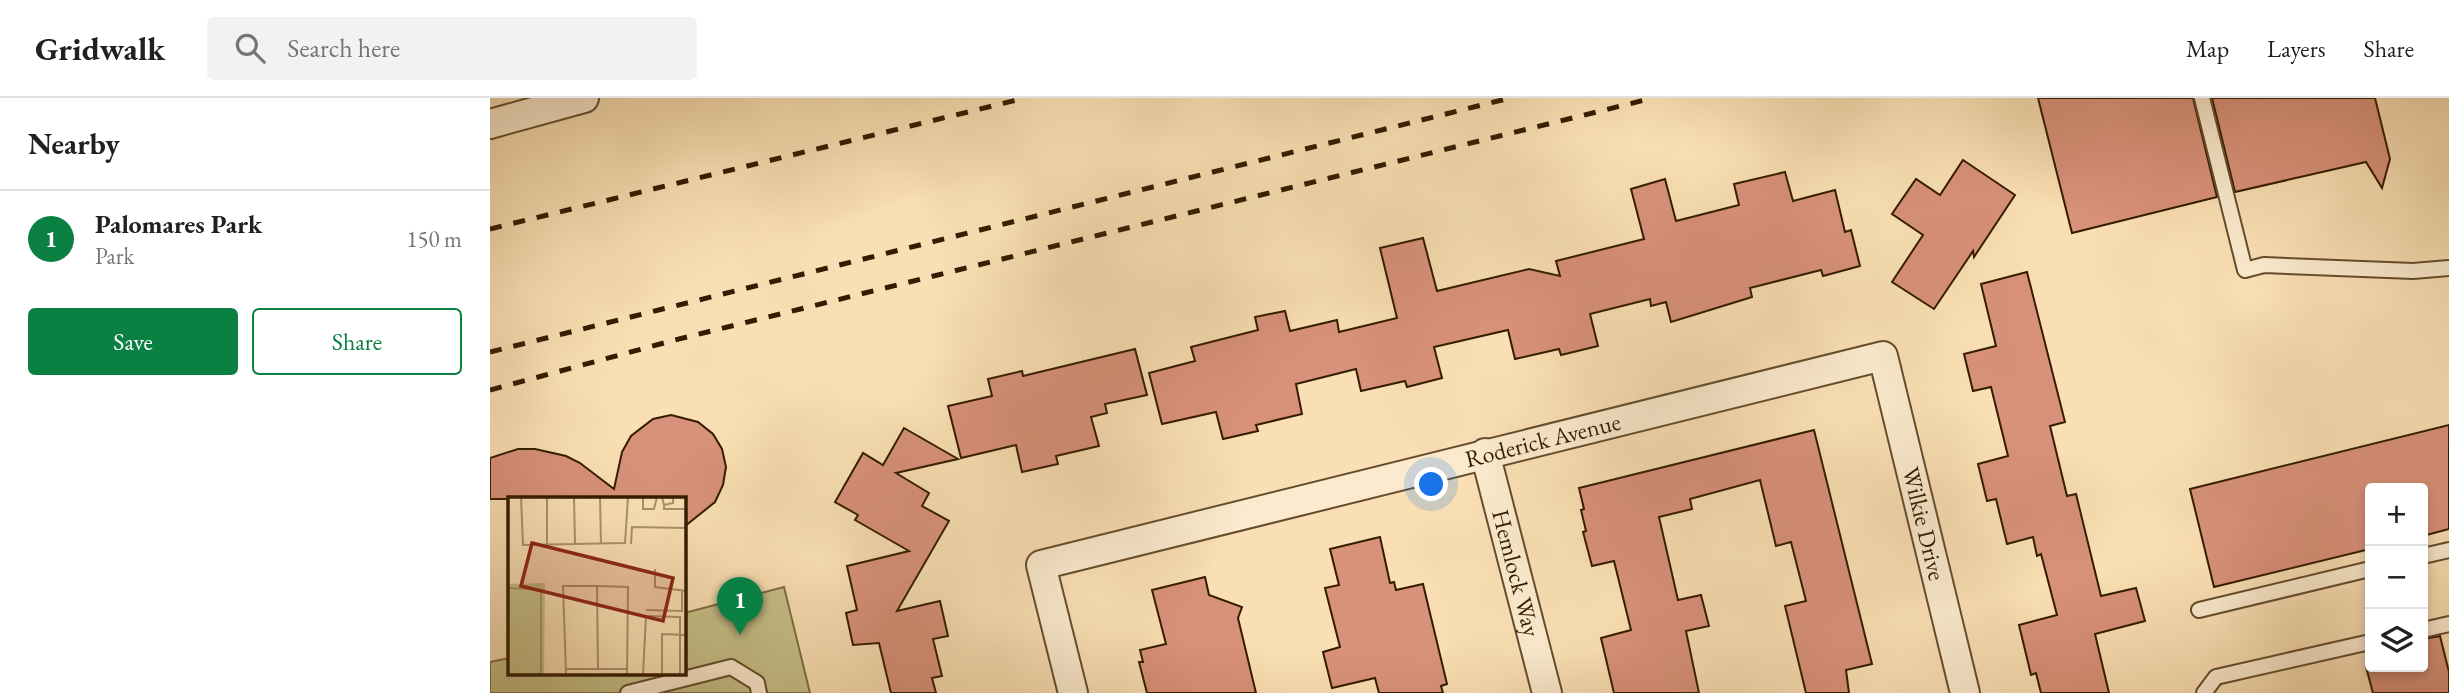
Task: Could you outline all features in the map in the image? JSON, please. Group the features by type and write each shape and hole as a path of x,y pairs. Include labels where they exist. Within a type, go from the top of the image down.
{"street":[{"path":"490,124 584,98"},
{"name":"Roderick Avenue","path":"1073,693 1041,565 1883,356"},
{"name":"Wilkie Drive","path":"1883,356 1965,693"},
{"name":"Hemlock Way","path":"1485,453 1547,693"}],"lane":[{"path":"2202,98 2245,270 2264,265 2413,271 2449,268"},
{"path":"2428,555 2449,550"},
{"path":"2199,610 2365,570"},
{"path":"2428,629 2449,624"},
{"path":"2204,693 2216,677 2365,643"},
{"path":"628,693 732,667 757,683 759,693"}],"shaded area":[{"path":"784,587 810,693 490,693 490,662 508,658 508,676 686,676 686,612"}],"building":[{"path":"2038,98 2193,98 2217,197 2072,233"},
{"path":"2212,98 2375,98 2390,159 2382,188 2366,162 2235,192"},
{"path":"1963,160 2015,195 1974,257 1973,251 1934,309 1892,282 1923,235 1892,214 1916,179 1940,195"},
{"path":"1785,172 1793,201 1835,190 1845,232 1851,230 1860,266 1823,276 1821,270 1750,288 1752,297 1671,322 1666,302 1651,306 1650,299 1590,314 1598,346 1561,355 1559,349 1515,359 1508,330 1434,347 1442,378 1407,387 1405,381 1361,391 1356,369 1296,384 1302,414 1256,425 1258,431 1223,439 1216,412 1162,424 1149,373 1195,361 1191,347 1258,330 1255,317 1285,311 1290,331 1337,320 1339,332 1397,318 1380,248 1423,238 1437,291 1529,269 1560,276 1556,261 1644,239 1631,189 1665,179 1676,221 1739,205 1734,184"},
{"path":"2027,272 2065,422 2050,426 2067,496 2076,494 2101,596 2136,588 2145,621 2095,634 2109,693 2041,693 2036,673 2031,675 2019,625 2057,615 2041,554 2037,556 2033,537 2007,544 1996,499 1987,501 1978,464 2008,456 1991,387 1973,391 1964,354 1996,346 1981,284"},
{"path":"1135,349 1147,395 1105,404 1107,413 1091,417 1099,446 1056,456 1058,464 1022,472 1016,445 961,458 948,406 992,396 988,379 1022,371 1023,376"},
{"path":"671,415 698,422 713,434 722,449 726,467 723,485 715,502 686,525 686,497 490,499 490,458 518,449 535,449 566,456 580,463 614,489 622,452 631,436 653,419"},
{"path":"2449,425 2449,529 2428,535 2428,483 2365,483 2365,550 2214,587 2190,489"},
{"path":"904,428 958,459 896,473 929,493 922,506 949,521 897,611 940,601 948,636 933,639 942,676 932,678 936,693 891,693 879,643 853,645 846,613 857,610 847,566 909,551 855,520 858,515 835,502 863,453 883,465"},
{"path":"1814,430 1872,664 1846,670 1849,693 1806,693 1785,606 1806,601 1791,542 1776,546 1760,480 1690,499 1692,509 1659,517 1678,600 1701,595 1709,626 1686,631 1699,693 1614,693 1601,638 1631,630 1614,561 1592,566 1583,532 1586,531 1581,510 1584,509 1579,488"},
{"path":"1380,537 1390,583 1394,582 1396,590 1423,584 1447,684 1441,686 1443,693 1379,693 1375,678 1332,688 1323,652 1340,647 1325,588 1339,585 1330,549"},
{"path":"1205,577 1209,595 1242,607 1238,618 1256,693 1147,693 1139,662 1143,662 1140,650 1166,644 1152,590"},
{"path":"2440,636 2449,672 2449,693 2373,693 2367,672 2428,672 2428,638"}],"railway":[{"path":"490,229 1025,98"},
{"path":"490,352 1510,98"},
{"path":"490,390 675,340 1653,98"}],"place":[{"name":"Palomares Park","path":"740,635"}]}
